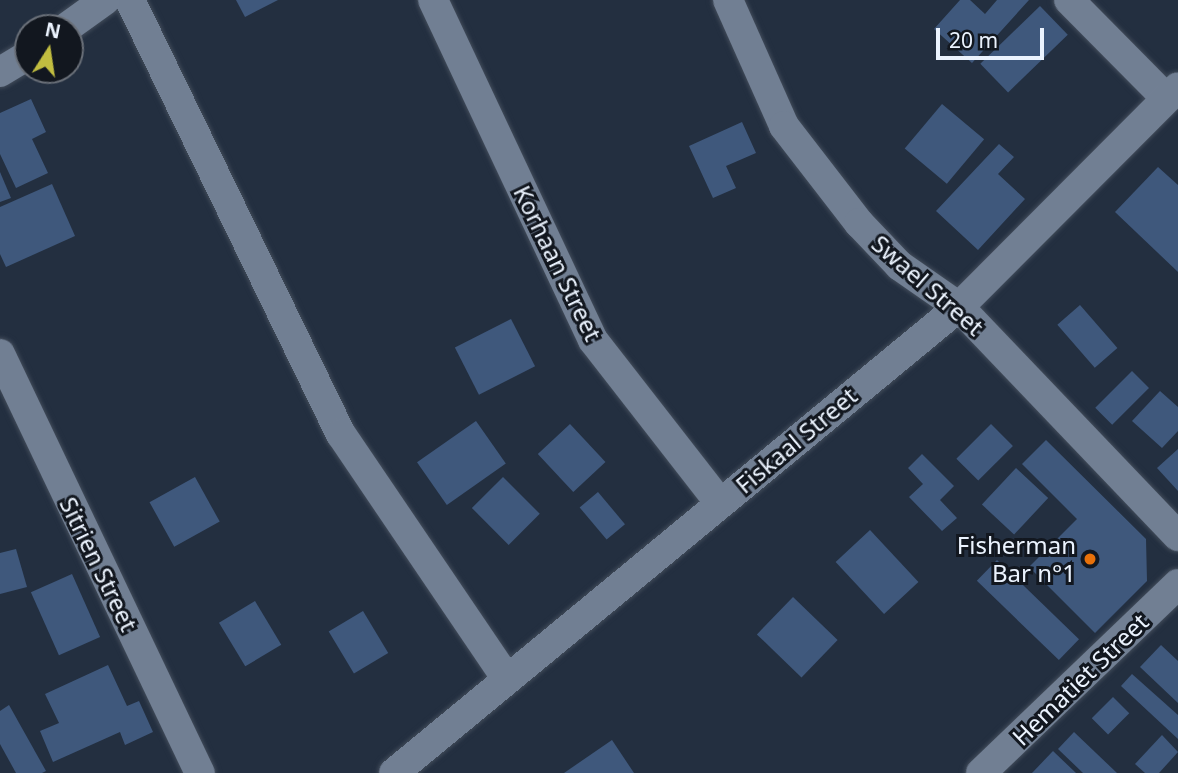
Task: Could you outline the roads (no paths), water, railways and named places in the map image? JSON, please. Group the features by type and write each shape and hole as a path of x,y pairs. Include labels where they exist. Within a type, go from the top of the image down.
{"street":[{"path":"84,15 105,0"},
{"path":"131,0 341,434 506,678"},
{"name":"Korhaan Street","path":"433,0 593,340 720,503"},
{"name":"Swael Street","path":"728,0 784,126 818,174 900,266 959,307 1176,531"},
{"path":"1069,0 1172,92"},
{"name":"Fiskaal Street","path":"394,773 959,307 1172,92"},
{"name":"Sitrien Street","path":"0,354 200,773"},
{"name":"Hematiet Street","path":"981,773 1178,584"}],"place":[{"name":"Fisherman Bar n°1","path":"1090,559"}]}
